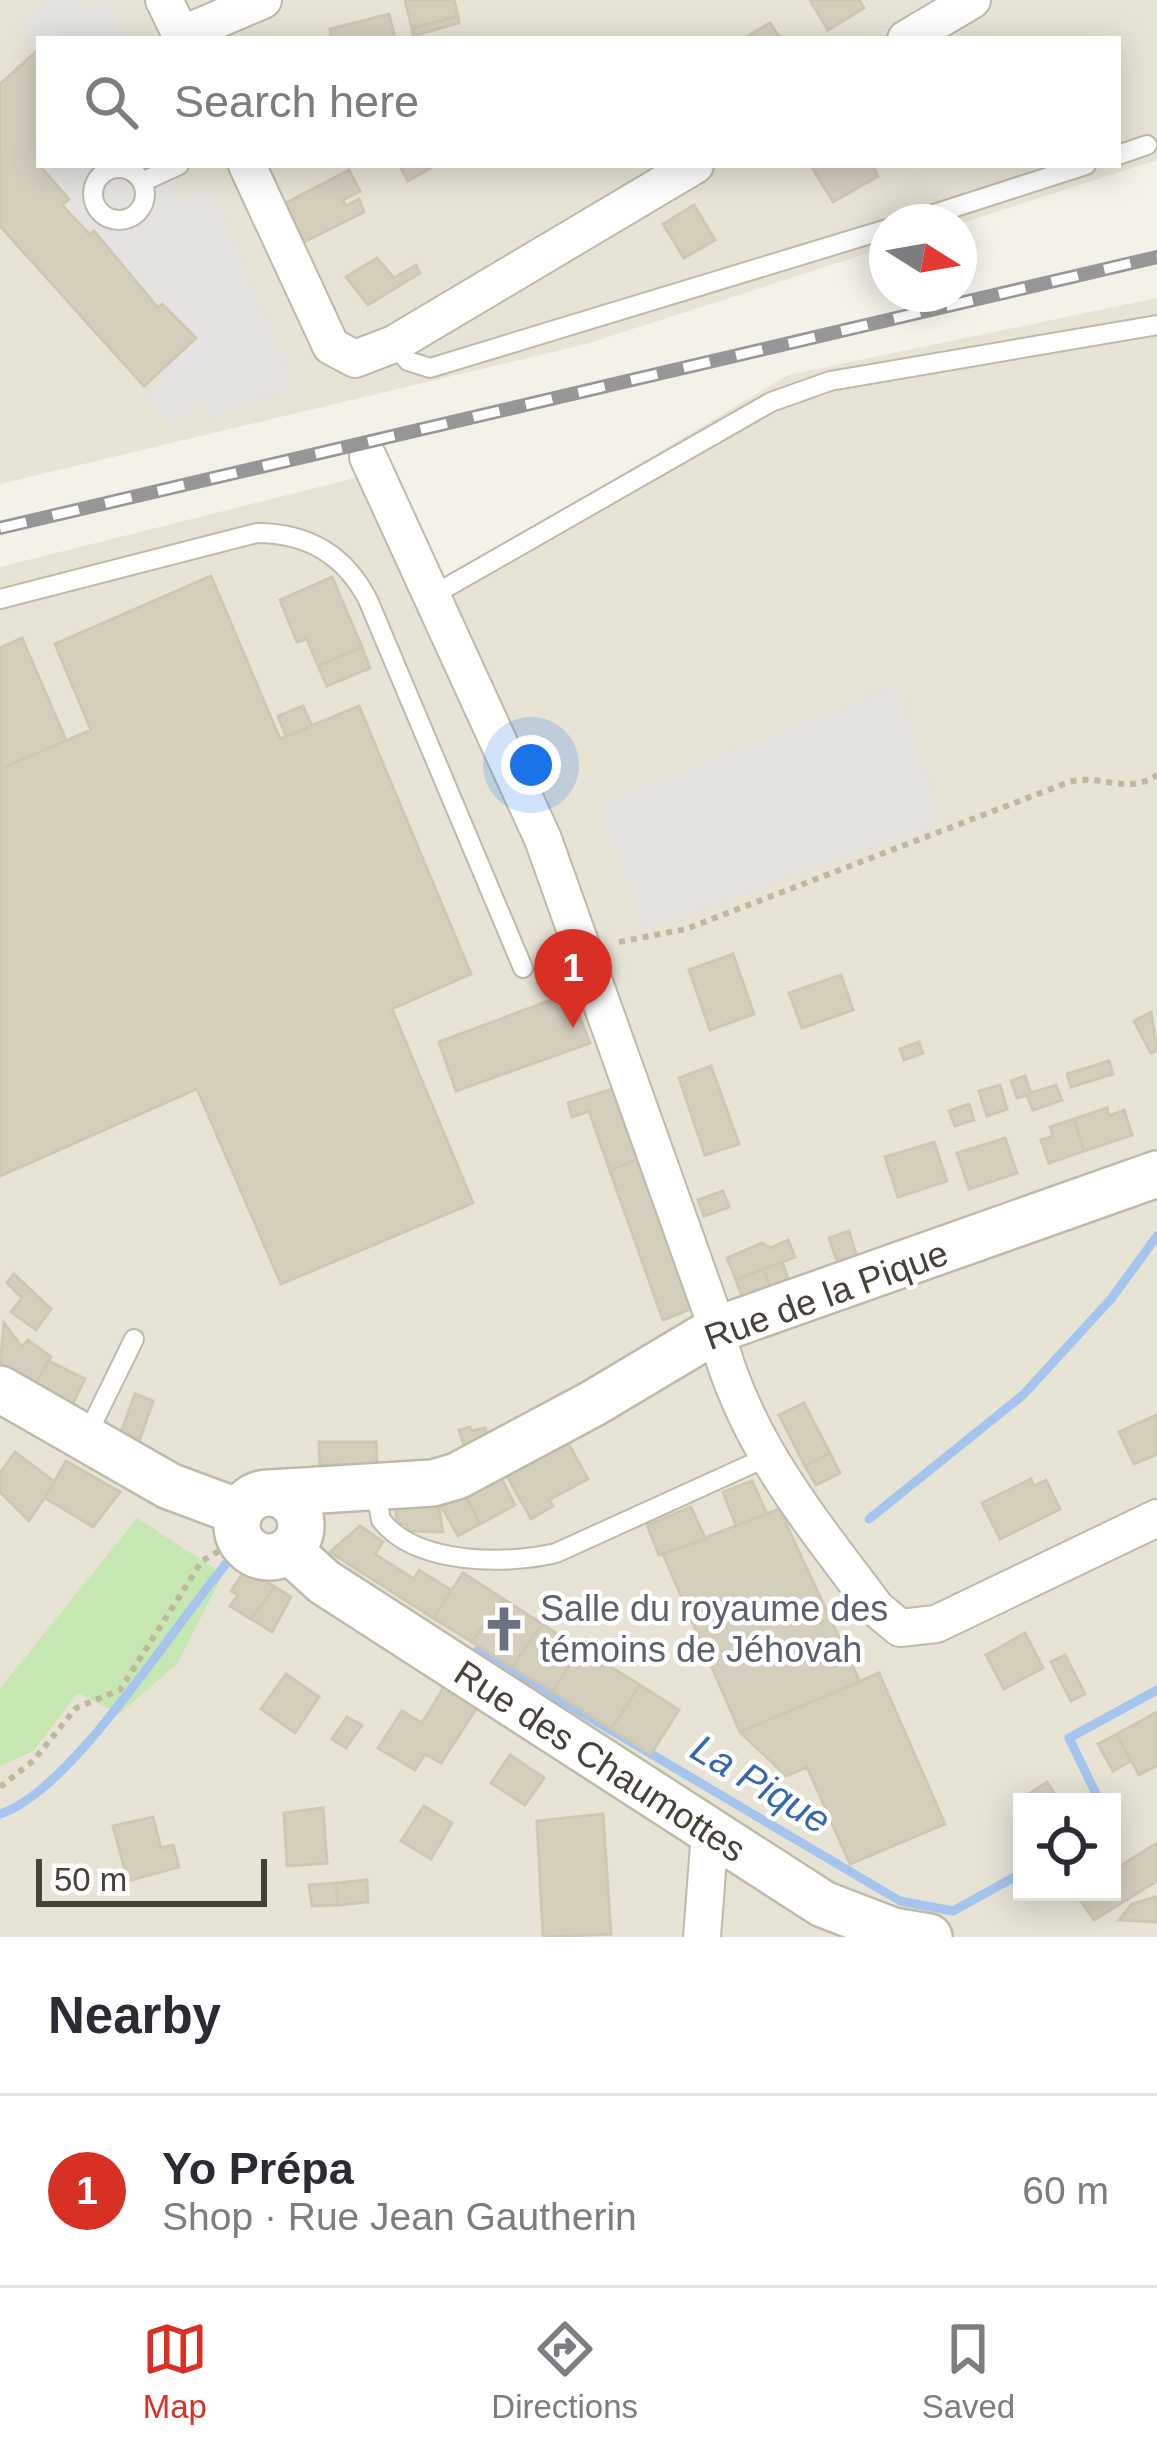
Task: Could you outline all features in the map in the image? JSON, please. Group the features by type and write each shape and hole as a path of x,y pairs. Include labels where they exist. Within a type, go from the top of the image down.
{"street":[{"path":"164,0 182,36"},
{"path":"184,36 263,0"},
{"path":"911,36 972,0"},
{"path":"248,168 331,346 349,359 394,344 689,168"},
{"path":"368,457 544,839 765,1458 876,1608 900,1628 936,1624 1157,1518"},
{"name":"Rue de la Pique","path":"0,1389 193,1498 250,1515 375,1487 457,1476 716,1330 1157,1174"},
{"name":"Rue de la Pique","path":"295,1540 323,1505 375,1487"},
{"path":"250,1515 262,1557 295,1540"},
{"name":"Rue des Chaumottes","path":"295,1540 324,1582 823,1904 893,1931 929,1937"},
{"path":"703,1937 710,1832"}],"lane":[{"path":"1121,153 1147,145"},
{"path":"142,182 172,168"},
{"path":"965,204 1077,168"},
{"path":"394,344 408,361 430,368 869,234"},
{"path":"435,594 771,401 830,381 1157,325"},
{"path":"0,599 257,533 280,533 326,549 345,565 368,601 523,968"},
{"path":"85,1440 134,1340"},
{"path":"375,1487 381,1520 401,1537 484,1560 529,1560 556,1553 765,1458"}],"path":[{"path":"619,942 686,928 1069,782 1093,779 1133,787 1157,775"},
{"path":"0,1787 33,1761 76,1708 120,1690 202,1561 250,1515"}],"shaded area":[{"path":"0,0 1157,0 1157,160 977,218 977,204 869,204 869,253 586,344 0,484"},
{"path":"48,0 82,0 86,8 108,0 126,36 36,36 36,47 19,27"},
{"path":"43,168 165,168 182,201 212,189 289,367 284,370 291,388 210,419 202,400 171,427 144,396 161,380 157,375 196,337 163,304 158,308 95,232 90,235 62,205"},
{"path":"1157,298 1157,1937 0,1937 0,567 391,469 446,580 788,375"},
{"path":"898,685 943,822 644,930 598,805"}],"green space":[{"path":"137,1518 223,1574 177,1664 119,1714 78,1693 33,1751 0,1766 0,1689"}],"building":[{"path":"405,0 454,0 458,16 412,28"},
{"path":"810,0 859,0 864,8 828,30"},
{"path":"389,14 394,36 331,36 330,29"},
{"path":"458,16 459,23 413,36 412,28"},
{"path":"770,23 779,36 748,36"},
{"path":"36,52 36,168 41,168 69,199 62,205 90,235 94,231 158,308 162,304 196,338 144,386 0,226 0,84"},
{"path":"401,168 431,168 408,181"},
{"path":"874,168 878,176 833,202 813,169"},
{"path":"349,170 360,191 343,200 346,206 359,199 364,212 304,242 286,203"},
{"path":"694,205 715,240 684,258 663,224"},
{"path":"377,258 394,278 416,265 420,273 368,305 346,277"},
{"path":"211,576 280,739 359,706 471,974 392,1009 473,1203 281,1284 197,1089 0,1176 0,769 91,730 55,644"},
{"path":"332,577 362,647 318,666 307,639 297,642 280,600"},
{"path":"22,638 66,740 0,769 0,648"},
{"path":"362,647 370,668 327,686 318,666"},
{"path":"303,706 312,726 286,737 278,716"},
{"path":"733,954 754,1014 710,1030 689,970"},
{"path":"841,975 853,1010 802,1028 789,993"},
{"path":"570,993 590,1043 456,1091 439,1042"},
{"path":"1151,1012 1157,1050 1151,1053 1134,1021"},
{"path":"919,1042 923,1053 904,1060 900,1049"},
{"path":"1109,1061 1113,1074 1071,1087 1067,1074"},
{"path":"711,1066 739,1144 705,1155 679,1078"},
{"path":"1025,1076 1031,1093 1056,1085 1062,1100 1033,1110 1027,1095 1017,1098 1011,1081"},
{"path":"1000,1085 1007,1109 987,1116 979,1091"},
{"path":"612,1089 637,1159 610,1171 589,1111 572,1117 568,1103"},
{"path":"969,1104 974,1120 955,1126 949,1111"},
{"path":"1107,1108 1109,1116 1124,1110 1132,1135 1084,1151 1074,1119"},
{"path":"1074,1119 1084,1151 1049,1163 1041,1140 1053,1136 1050,1127"},
{"path":"1005,1138 1017,1173 969,1189 957,1153"},
{"path":"934,1142 947,1181 898,1197 885,1157"},
{"path":"637,1159 691,1309 663,1320 610,1171"},
{"path":"723,1191 729,1207 704,1216 698,1200"},
{"path":"849,1231 858,1261 839,1267 829,1238"},
{"path":"788,1240 795,1257 736,1280 727,1258 762,1243 770,1248"},
{"path":"782,1262 790,1284 772,1290 763,1269"},
{"path":"763,1269 772,1290 743,1299 736,1280"},
{"path":"14,1274 51,1309 36,1330 11,1312 22,1298 7,1283"},
{"path":"4,1323 22,1347 28,1340 51,1357 34,1385 0,1366"},
{"path":"49,1361 85,1379 72,1405 34,1385"},
{"path":"135,1394 153,1401 140,1439 121,1432"},
{"path":"804,1403 830,1453 805,1466 779,1415"},
{"path":"1157,1415 1157,1454 1134,1464 1119,1432"},
{"path":"470,1427 471,1431 485,1428 489,1443 466,1451 459,1430"},
{"path":"564,1436 588,1479 549,1500 553,1506 531,1519 503,1469"},
{"path":"319,1442 376,1442 377,1464 320,1465"},
{"path":"15,1452 55,1482 29,1521 0,1492 0,1473"},
{"path":"830,1453 840,1473 816,1485 805,1466"},
{"path":"66,1461 120,1492 93,1527 45,1498"},
{"path":"498,1472 515,1505 480,1524 462,1489"},
{"path":"1031,1479 1034,1486 1046,1480 1060,1509 1000,1539 982,1503"},
{"path":"752,1481 767,1514 736,1526 723,1492"},
{"path":"464,1492 480,1524 458,1536 441,1506"},
{"path":"438,1503 443,1532 407,1531 407,1524 397,1524 396,1508"},
{"path":"691,1507 706,1540 659,1555 647,1525"},
{"path":"779,1509 860,1682 740,1732 663,1554"},
{"path":"360,1526 383,1542 375,1554 414,1579 419,1570 451,1590 433,1618 330,1552"},
{"path":"246,1569 275,1587 251,1619 230,1606 238,1595 231,1591"},
{"path":"463,1573 502,1598 472,1642 433,1618"},
{"path":"275,1587 291,1597 272,1632 251,1619"},
{"path":"502,1598 542,1624 512,1667 472,1642"},
{"path":"542,1624 581,1649 552,1691 512,1667"},
{"path":"1025,1633 1043,1668 1004,1689 986,1655"},
{"path":"581,1649 640,1685 611,1729 552,1691"},
{"path":"1065,1655 1085,1694 1071,1701 1051,1662"},
{"path":"879,1673 945,1824 850,1864 807,1767 786,1776 740,1732"},
{"path":"286,1674 319,1697 295,1733 261,1709"},
{"path":"640,1685 679,1710 651,1754 611,1729"},
{"path":"444,1687 478,1706 441,1763 425,1754 415,1770 378,1748 402,1711 422,1723"},
{"path":"1157,1712 1157,1765 1139,1775 1117,1734"},
{"path":"347,1717 362,1725 346,1748 332,1739"},
{"path":"1117,1734 1131,1761 1113,1771 1098,1744"},
{"path":"510,1755 544,1778 525,1805 491,1783"},
{"path":"1047,1782 1054,1793 1030,1793"},
{"path":"424,1806 452,1823 431,1859 401,1841"},
{"path":"323,1808 327,1863 287,1866 284,1813"},
{"path":"603,1814 611,1934 543,1937 537,1821"},
{"path":"153,1817 161,1848 173,1845 179,1867 128,1881 113,1826"},
{"path":"1157,1843 1157,1881 1094,1920 1081,1901 1121,1901 1121,1865"},
{"path":"367,1880 368,1902 338,1905 336,1883"},
{"path":"336,1883 338,1905 312,1906 309,1885"},
{"path":"1155,1897 1157,1922 1119,1920 1132,1904"}],"waterway":[{"name":"La Pique","path":"869,1519 1023,1395 1111,1299 1157,1236"},
{"name":"La Pique","path":"0,1814 30,1798 93,1737 237,1551"},
{"name":"La Pique","path":"477,1651 900,1901 953,1911 1013,1878"},
{"name":"La Pique","path":"1096,1793 1069,1738 1157,1690"}],"railway":[{"path":"0,528 1157,257"}],"place":[{"name":"Yo Prépa","path":"573,1028"},
{"name":"Salle du royaume des témoins de Jéhovah","path":"504,1629"}]}
